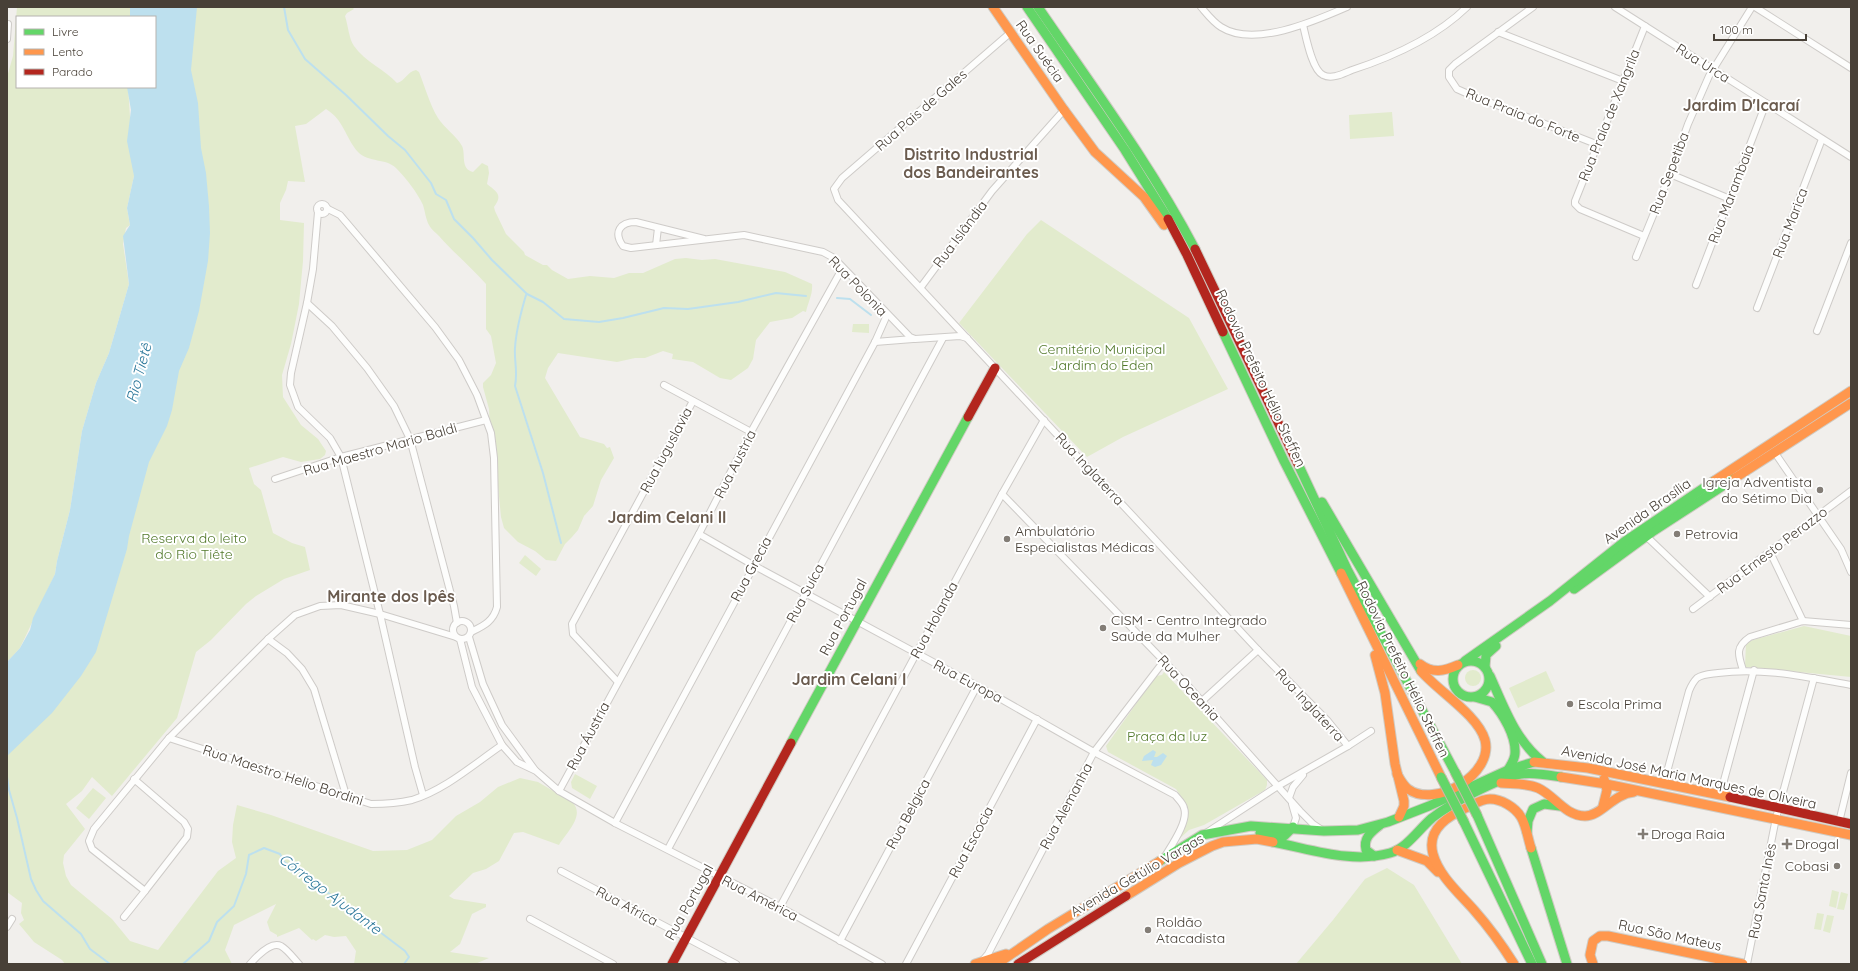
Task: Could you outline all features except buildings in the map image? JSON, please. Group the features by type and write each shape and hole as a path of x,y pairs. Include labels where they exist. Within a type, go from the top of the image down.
{"main road":[{"name":"Rua Suécia","path":"993,7 1095,152 1144,198 1175,242 1187,255"},
{"name":"Rodovia Prefeito Hélio Steffen","path":"1027,7 1125,150 1163,210 1187,255 1284,461 1355,600 1412,720 1464,822 1532,964"},
{"name":"Rodovia Prefeito Hélio Steffen","path":"1038,7 1131,143 1173,208 1205,268 1347,569 1477,815 1542,964"},
{"name":"Rua Portugal","path":"672,964 856,621 995,368"},
{"name":"Avenida Brasília","path":"1411,655 1423,667 1434,671 1441,672 1461,663 1550,601 1631,537 1781,436 1851,392"},
{"name":"Avenida Brasília","path":"1487,671 1484,660 1489,651 1646,536 1851,403"},
{"path":"1758,452 1775,453 1781,436"},
{"path":"1286,440 1411,655 1424,674 1476,725 1485,742 1486,749 1484,759 1469,780 1440,794 1429,796 1408,789 1397,774"},
{"path":"1355,600 1378,663 1383,686 1397,774 1404,801 1404,806 1399,818"},
{"path":"1508,770 1515,753 1513,740 1497,707 1488,700 1463,696 1454,688 1452,676 1461,663 1472,660 1480,662 1487,671 1521,740 1533,756 1543,762"},
{"path":"1475,697 1485,691 1489,680 1487,671"},
{"name":"Avenida José Maria Marques de Oliveira","path":"1411,813 1508,770 1526,764 1543,762 1597,770 1720,795 1851,835"},
{"path":"1597,770 1602,775 1606,784 1607,797 1603,806"},
{"name":"Avenida José Maria Marques de Oliveira","path":"1397,850 1410,840 1431,819 1451,804 1496,783 1521,774 1534,773 1606,784 1644,792 1851,824"},
{"path":"1496,783 1540,788 1571,812 1586,816 1597,812 1603,806 1626,792 1644,792"},
{"path":"1514,964 1499,942 1461,896 1438,864 1432,849 1436,831 1446,817 1482,800 1498,800 1506,803 1521,816 1567,964"},
{"path":"1526,834 1528,821 1533,809 1544,804 1564,807"},
{"name":"Avenida Getúlio Vargas","path":"997,964 1048,929 1202,835 1251,826 1293,827 1324,831 1358,830 1411,813"},
{"path":"1374,856 1366,850 1365,841 1367,836 1383,823"},
{"path":"1223,842 1234,836 1262,833 1284,836 1293,827"},
{"name":"Avenida Getúlio Vargas","path":"1018,964 1179,863 1207,848 1223,842 1257,839 1356,858 1374,856 1397,850"},
{"path":"1397,850 1427,861 1461,896"},
{"name":"Rua São Mateus","path":"1593,964 1590,955 1593,940 1600,936 1608,936 1743,964"},
{"path":"978,963 1017,950"},
{"path":"1024,964 1032,954"}],"street":[{"path":"1201,7 1221,27 1235,32 1253,34 1274,32 1303,25 1348,7"},
{"path":"1303,25 1316,69 1322,75 1332,77 1378,61 1422,40 1459,15 1467,7"},
{"path":"1498,32 1533,7"},
{"name":"Rua Urca","path":"1615,7 1851,157"},
{"path":"1753,7 1851,68"},
{"name":"Rua Sepetiba","path":"1636,257 1670,174 1688,124 1712,69 1753,7"},
{"path":"7,39 8,24"},
{"name":"Rua Praia de Xangrila","path":"1644,236 1580,209 1575,204 1576,197 1596,144 1645,26"},
{"path":"1498,32 1623,81"},
{"name":"Rua Praia do Forte","path":"1498,32 1455,64 1450,70 1449,77 1452,84 1457,89 1466,93 1596,144"},
{"name":"Rua Pais de Gales","path":"834,189 842,178 1010,33"},
{"name":"Rua Marambaia","path":"1696,285 1766,103"},
{"name":"Rua Islândia","path":"921,287 992,191 1064,110"},
{"name":"Rua Marica","path":"1758,308 1822,139"},
{"path":"1670,174 1730,199"},
{"name":"Rua Inglaterra","path":"834,189 842,206 921,287 1258,650 1327,720 1348,746"},
{"path":"145,891 92,849 89,841 94,829 169,738 268,639 295,615 320,606 341,605 380,614 434,629 458,638 470,635 489,622 495,614 497,608 494,458 491,433 477,395 459,360 435,327 340,215 322,204 318,207 313,269 291,373 290,385 298,407 330,438 341,458 380,614 415,768 423,796"},
{"name":"Rua Polonia","path":"658,228 636,222 627,222 620,226 618,234 619,241 623,246 631,248 744,234 823,252 834,258 842,269 905,334 915,339"},
{"path":"656,245 658,228 704,239"},
{"path":"1817,332 1851,243"},
{"name":"Rua Austria","path":"618,681 698,534 751,432 842,269"},
{"path":"307,303 332,326 367,368 394,406 410,439 454,606 456,624 453,631 458,638 472,687 502,745 517,762 536,771"},
{"name":"Rua Grecia","path":"615,822 875,342 887,315"},
{"path":"875,342 960,336 967,338"},
{"name":"Rua Suíca","path":"668,849 943,338"},
{"path":"664,385 751,432"},
{"name":"Rua Iuguslavia","path":"618,681 573,634 572,624 693,401"},
{"name":"Rua Maestro Mario Baldi","path":"275,479 341,458 486,420"},
{"name":"Rua Holanda","path":"780,907 1002,494 1044,420"},
{"path":"1775,453 1841,549 1851,572"},
{"name":"Rua Ernesto Perazzo","path":"1693,608 1710,597 1851,491"},
{"name":"Rua Oceania","path":"1002,494 1164,661 1309,820 1324,831"},
{"name":"Rua Europa","path":"698,534 1175,795 1184,806 1186,813 1184,820 1164,858"},
{"path":"1646,536 1710,597"},
{"path":"1770,552 1803,621"},
{"path":"454,606 466,622 483,684 502,725 536,771"},
{"path":"1743,670 1738,654 1739,647 1750,637 1803,621 1851,625"},
{"path":"434,629 446,628 466,622 489,622"},
{"path":"268,639 287,653 302,669 314,689 346,795"},
{"path":"1201,702 1258,650"},
{"name":"Rua Alemanha","path":"978,963 988,954 1094,752 1164,661"},
{"path":"1664,783 1691,684 1703,675 1743,670 1769,671 1851,685"},
{"path":"1720,795 1754,670"},
{"name":"Rua Santa Inês","path":"1747,964 1777,813 1814,678"},
{"name":"Rua Áustria","path":"559,791 618,681"},
{"name":"Rua Belgica","path":"840,941 977,686"},
{"name":"Rua Escocia","path":"906,964 1037,719"},
{"name":"Avenida Getúlio Vargas","path":"1202,835 1278,786 1306,771 1371,731"},
{"name":"Rua Maestro Helio Bordini","path":"169,738 372,804 393,804 423,796 442,786 502,745"},
{"name":"Rua América","path":"536,771 559,791 719,877 780,907 882,964"},
{"path":"1289,798 1293,787 1306,771"},
{"path":"1839,822 1851,773"},
{"path":"124,917 187,837 188,829 184,822 134,779"},
{"name":"Rua Oceania","path":"1289,798 1296,818 1293,827"},
{"name":"Rua Africa","path":"561,871 686,936 736,964"},
{"path":"530,919 613,964"},
{"path":"7,927 12,920"},
{"path":"250,964 268,948 275,945 281,946 299,964"}],"green space":[{"path":"17,7 132,7 131,16 16,16"},
{"name":"Reserva do leito do Rio Tiête","path":"187,7 352,7 354,9 345,16 352,43 358,52 397,83 413,71 416,70 419,72 435,113 443,125 457,138 462,146 466,168 473,172 482,163 488,166 489,173 487,184 498,194 497,203 494,207 506,234 524,252 525,255 543,265 547,265 552,270 568,279 590,276 614,278 629,273 643,273 675,259 686,258 702,260 715,259 785,272 812,284 811,295 806,312 803,311 792,318 770,322 756,340 753,359 748,368 731,380 720,378 693,362 672,359 673,354 663,351 645,358 635,358 617,362 558,353 548,368 545,378 580,437 604,444 607,448 610,447 614,458 601,480 593,506 584,516 578,530 565,544 556,561 546,560 535,551 518,542 504,528 501,517 496,465 490,430 489,409 483,387 483,383 491,375 496,363 491,336 486,329 486,284 431,228 427,221 421,200 400,172 392,165 367,158 358,152 341,123 332,113 326,109 306,124 295,126 305,182 288,181 280,203 280,220 304,223 303,261 299,304 291,344 282,375 283,397 301,425 318,439 326,451 325,455 320,459 301,462 283,457 249,468 254,484 261,490 273,533 292,543 305,547 310,570 284,579 256,596 246,604 211,640 196,652 177,718 112,796 92,777 82,791 66,804 85,829 64,855 63,863 66,876 71,885 112,919 130,941 158,950 218,871 236,858 232,842 233,825 237,805 271,815 373,851 407,850 432,840 456,816 480,802 498,787 520,778 538,782 572,802 576,807 576,818 570,830 559,845 523,832 514,833 499,861 486,869 473,873 449,896 454,899 486,904 486,907 472,914 460,944 450,952 489,958 475,964 354,964 356,951 346,936 334,937 325,935 316,941 313,939 312,940 299,928 277,937 277,935 270,931 267,922 276,904 234,925 225,950 232,964 65,964 62,960 34,942 19,924 24,920 21,913 22,903 7,892 7,746 191,144"},
{"path":"16,19 16,88 128,88 134,176 127,208 130,225 126,228 123,244 129,284 109,353 96,383 82,431 70,510 55,574 20,648 7,662 7,77 13,56"},
{"path":"1392,112 1394,136 1350,139 1349,115"},
{"name":"Cemitério Municipal Jardim do Éden","path":"1041,220 1189,318 1228,389 1123,437 1087,457 959,323 1027,234"},
{"path":"853,324 869,324 869,333 852,332"},
{"path":"525,555 541,569 536,576 519,563"},
{"path":"1804,626 1851,636 1851,677 1745,667 1746,642"},
{"path":"1473,670 1479,672 1481,678 1479,684 1473,686 1467,684 1465,678 1467,672"},
{"path":"1546,671 1555,691 1518,708 1509,688"},
{"name":"Praça da luz","path":"1164,672 1267,780 1265,790 1204,825 1189,830 1177,841 1185,827 1188,810 1176,789 1108,752 1106,746 1156,676 1162,675"},
{"path":"575,774 597,786 590,799 572,788 571,782"},
{"path":"93,788 106,798 89,819 76,808"},
{"path":"1387,868 1414,885 1462,964 1296,964 1365,879"},
{"path":"1832,890 1839,892 1836,908 1829,906"},
{"path":"1841,892 1848,894 1844,910 1837,909"},
{"path":"1817,913 1824,914 1821,930 1814,929"},
{"path":"1827,915 1834,916 1830,933 1823,931"}],"water":[{"name":"Rio Tietê","path":"130,7 197,7 191,70 198,103 201,148 206,173 209,206 210,233 208,261 199,311 189,348 179,371 172,410 167,426 149,462 129,536 127,549 96,652 81,676 52,713 7,756 7,662 20,648 30,630 33,618 55,574 70,510 82,431 96,383 109,353 129,284 123,236 130,225 127,208 134,176 127,141 131,110 127,88 156,88 156,16 130,16"},
{"path":"1153,750 1156,752 1154,757 1157,757 1163,753 1167,756 1161,765 1155,767 1151,765 1153,760 1142,761 1144,756"}],"waterway":[{"path":"284,7 288,30 305,59 405,150 431,183 436,194 446,200 454,219 492,260 527,294 543,302 564,319 599,322 664,308 688,309 738,302 776,293 806,296"},
{"path":"526,295 519,321 516,341 515,386 543,473 561,543"},
{"path":"837,298 850,299 871,315"},
{"name":"Córrego Ajudante","path":"7,777 31,879 36,890 43,901 81,934 90,949 110,964"},
{"name":"Córrego Ajudante","path":"183,964 209,941 217,922 234,906 246,874 249,855 264,848 280,854 285,863 294,867 405,951 409,957 404,964"}],"traffic: fast":[{"path":"1027,7 1125,150 1168,219"},
{"path":"1038,7 1140,156 1178,217 1195,249"},
{"path":"1223,332 1284,461 1341,573"},
{"path":"791,743 968,417"},
{"path":"1298,464 1347,569 1455,772"},
{"path":"1574,589 1652,532 1735,478"},
{"path":"1465,661 1550,601 1624,542 1714,481"},
{"path":"1322,502 1421,671"},
{"path":"1485,667 1486,655 1496,646"},
{"path":"1475,661 1484,666 1488,672 1489,679 1488,686 1484,692 1475,697 1467,697 1458,692 1454,686 1453,675 1458,666 1464,662 1475,661"},
{"path":"1490,676 1511,722 1525,744 1543,762"},
{"path":"1475,697 1492,702 1508,726 1515,746 1514,760 1508,770"},
{"path":"1160,861 1202,835 1251,826 1324,831 1358,830 1388,822 1429,806 1508,770 1534,762"},
{"path":"1455,772 1477,815"},
{"path":"1273,842 1346,856 1376,856 1390,853 1396,851 1407,843 1440,812 1487,786 1511,776 1526,773 1561,777"},
{"path":"1441,777 1464,822"},
{"path":"1527,832 1528,821 1533,809 1544,804 1560,806"},
{"path":"1477,815 1542,964"},
{"path":"1464,822 1532,964"},
{"path":"1374,856 1366,850 1365,846 1371,833 1380,825"},
{"path":"1260,833 1284,836 1293,827"},
{"path":"1531,848 1567,964"}],"traffic: slow":[{"path":"993,7 1064,110"},
{"path":"1064,110 1095,152 1144,197 1164,225"},
{"path":"1714,481 1851,391"},
{"path":"1735,478 1851,403"},
{"path":"1341,573 1441,777"},
{"path":"1375,655 1385,693 1395,764 1404,801 1404,806 1399,817"},
{"path":"1420,664 1434,670 1448,669 1458,665"},
{"path":"1397,774 1408,789 1419,794 1433,795 1460,785 1472,776 1481,765 1485,753 1485,740 1474,721 1421,671"},
{"path":"1534,762 1588,768 1730,797"},
{"path":"1561,777 1606,784 1851,835"},
{"path":"1603,806 1607,790 1604,779"},
{"path":"1501,783 1533,786 1544,791 1571,813 1585,816 1596,813 1613,800 1634,792"},
{"path":"1514,964 1485,923 1450,884 1440,870 1433,854 1433,837 1436,830 1448,818 1477,802 1494,799 1503,802 1518,813 1524,824 1531,848"},
{"path":"1126,896 1179,863 1212,846 1223,842 1257,839 1273,842"},
{"path":"1397,850 1427,861 1438,872"},
{"path":"997,964 1048,929 1160,861"},
{"path":"1593,964 1590,955 1593,941 1600,936 1608,936 1743,964"},
{"path":"975,964 1006,954"}],"traffic: jam":[{"path":"1168,219 1187,255 1223,332"},
{"path":"1195,249 1298,464"},
{"path":"968,417 995,368"},
{"path":"672,964 791,743"},
{"path":"1730,797 1851,824"},
{"path":"1018,964 1126,896"}],"place":[{"name":"Igreja Adventista do Sétimo Dia","path":"1820,490"},
{"name":"Petrovia","path":"1677,534"},
{"name":"Ambulatório Especialistas Médicas","path":"1007,539"},
{"name":"CISM - Centro Integrado Saúde da Mulher","path":"1103,628"},
{"name":"Escola Prima","path":"1570,704"},
{"name":"Droga Raia","path":"1643,834"},
{"name":"Drogal","path":"1787,844"},
{"name":"Cobasi","path":"1837,866"},
{"name":"Roldão Atacadista","path":"1148,930"}],"district":[{"name":"Jardim D'Icaraí","path":"1741,105"},
{"name":"Distrito Industrial dos Bandeirantes","path":"971,163"},
{"name":"Jardim Celani II","path":"667,517"},
{"name":"Mirante dos Ipês","path":"391,596"},
{"name":"Jardim Celani I","path":"849,679"}]}
